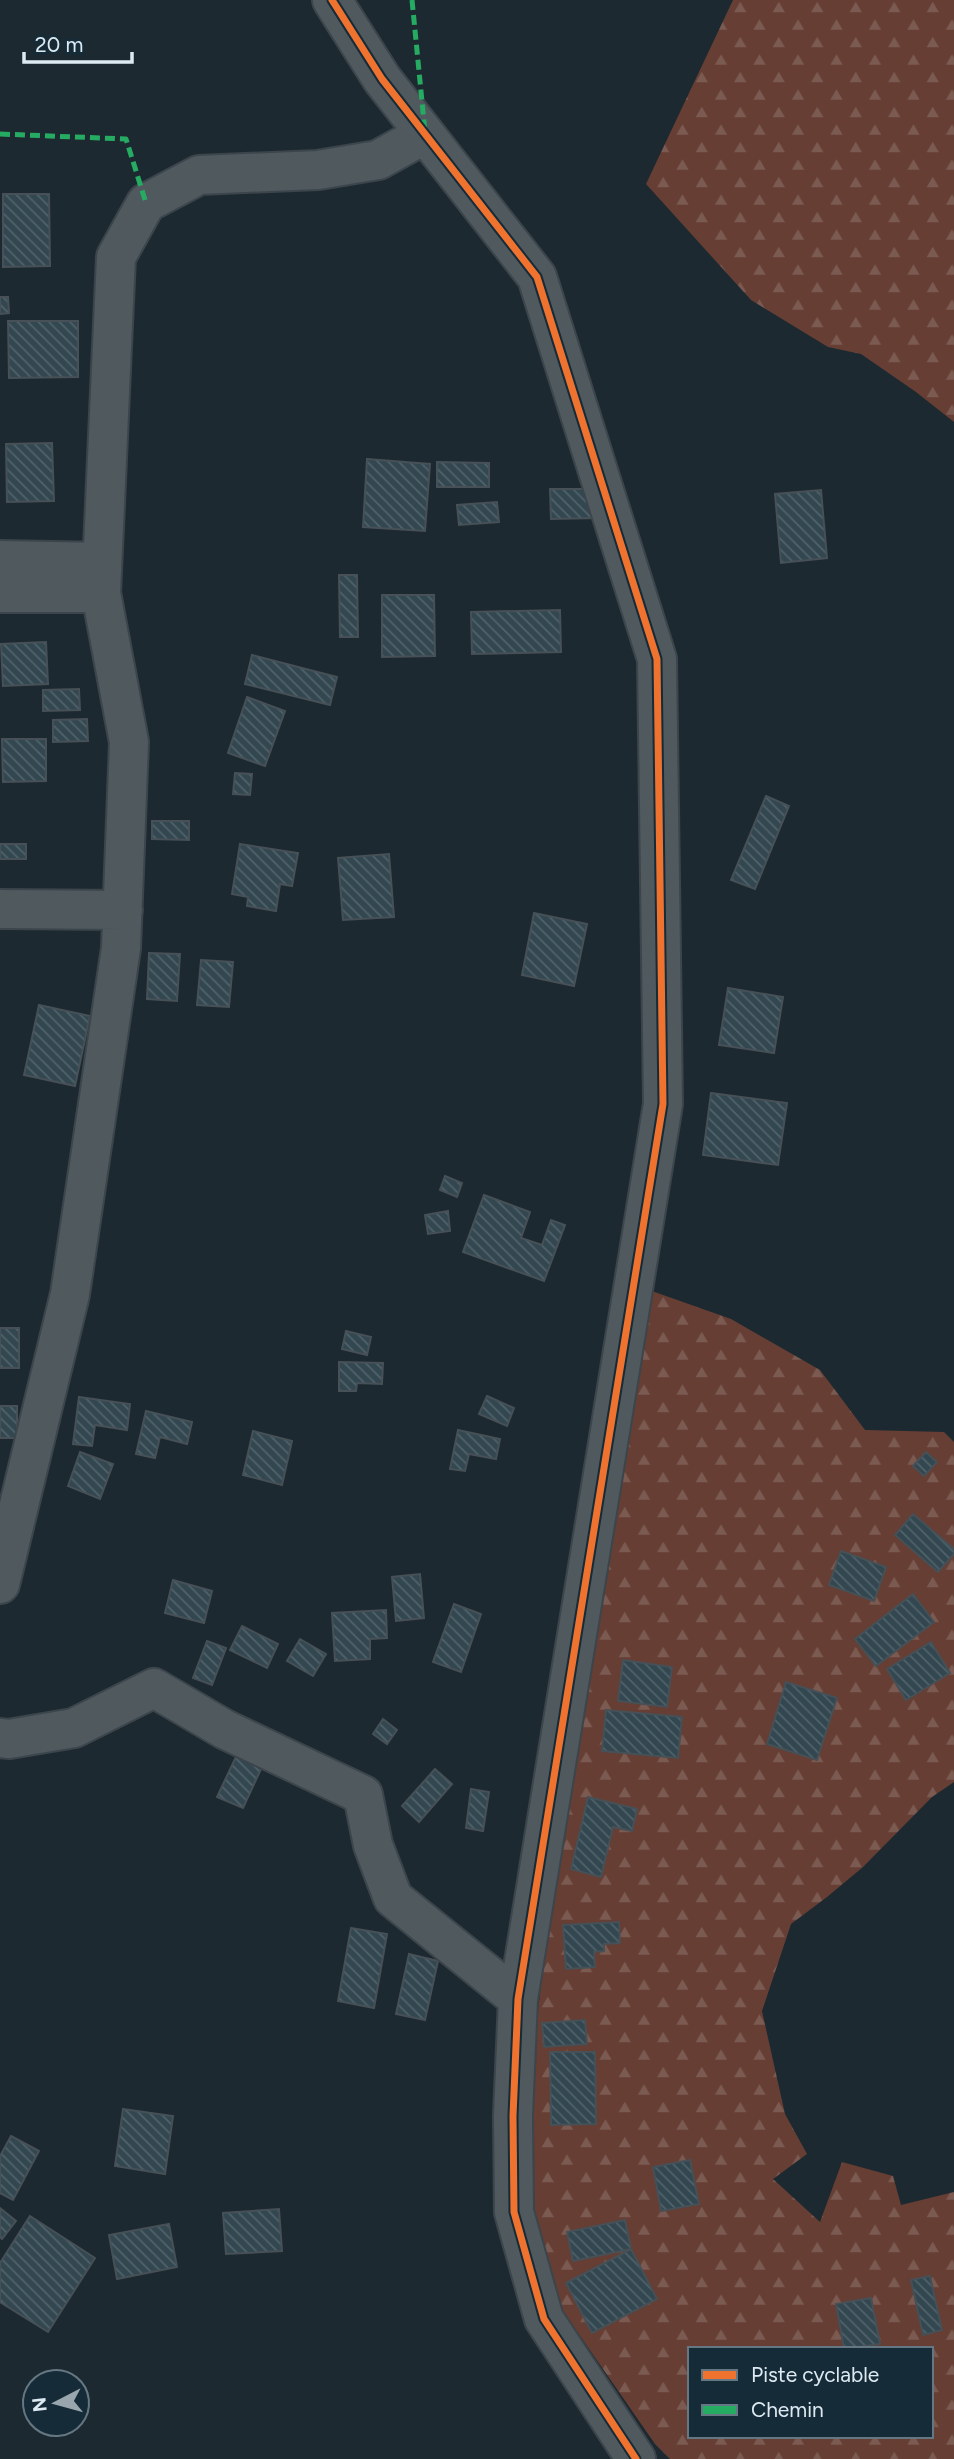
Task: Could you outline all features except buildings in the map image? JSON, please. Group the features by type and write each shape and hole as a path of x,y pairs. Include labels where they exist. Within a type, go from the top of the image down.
{"street":[{"path":"332,0 382,79 537,277 657,659 663,1104 518,1999 513,2116 514,2212 544,2319 636,2459"},
{"path":"0,1584 70,1294 121,948 128,742 102,578 117,257 146,203 199,175 318,170 378,160 425,134"},
{"path":"0,560 102,578"},
{"path":"0,593 102,578"},
{"path":"0,909 123,910"},
{"path":"0,1738 9,1739 74,1728 154,1688 224,1729 363,1795 373,1845 393,1898 518,1999"}],"green space":[{"path":"733,0 954,0 954,422 861,354 828,347 751,300 646,184"},
{"path":"649,1290 731,1319 820,1370 865,1430 944,1432 954,1442 954,1782 932,1797 863,1867 791,1924 762,2011 785,2114 807,2154 773,2179 820,2222 842,2162 893,2176 901,2205 954,2192 954,2459 670,2459 655,2444 560,2307 534,2212 527,2109 543,1967"}],"marked path":[{"path":"412,0 425,132"},
{"path":"0,134 126,139 146,203"}],"cycle path":[{"path":"332,0 382,79 537,277 657,659 663,1104 518,1999 513,2116 514,2212 544,2319 636,2459"}]}
